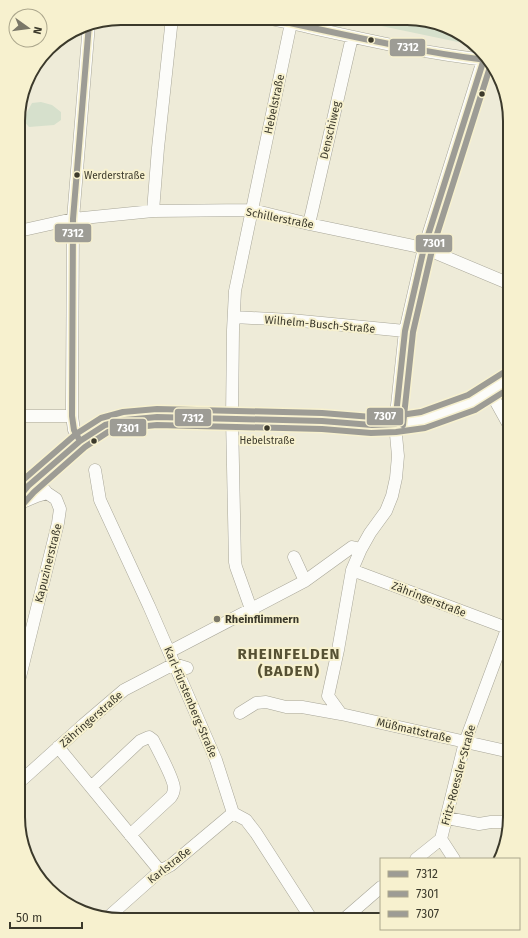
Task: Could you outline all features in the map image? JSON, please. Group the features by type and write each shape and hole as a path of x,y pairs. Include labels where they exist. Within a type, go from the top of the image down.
{"main road":[{"path":"28,484 80,441 106,425 125,420 157,417 232,418 322,421 372,425 395,424 423,420 472,402 503,383"}],"street":[{"path":"153,211 171,25"},
{"name":"Hebelstraße","path":"252,610 236,567 232,418 235,291 290,25"},
{"path":"299,25 416,50 479,58"},
{"path":"80,441 74,430 72,416 74,219 88,31"},
{"name":"Denschiweg","path":"309,224 352,37"},
{"path":"341,714 328,696 338,650 352,570 361,549 386,511 392,496 396,478 398,456 395,424 405,332 424,248 484,63"},
{"name":"Schillerstraße","path":"25,230 74,219 153,211 252,210 309,224 424,248 503,281"},
{"name":"Wilhelm-Busch-Straße","path":"234,317 291,320 405,332"},
{"path":"490,391 503,414"},
{"path":"25,416 72,416"},
{"name":"Karl-Fürstenberg-Straße","path":"95,470 100,500 149,606 216,760 234,812"},
{"name":"Kapuzinerstraße","path":"25,657 58,523 60,509 60,498 56,499 28,484"},
{"path":"25,501 47,493"},
{"path":"169,652 305,581 352,547 361,549"},
{"path":"294,557 305,581"},
{"name":"Zähringerstraße","path":"352,570 503,622"},
{"name":"Fritz-Roessler-Straße","path":"441,839 465,742 503,638"},
{"path":"174,664 187,668"},
{"name":"Zähringerstraße","path":"25,777 58,746 124,690 174,664"},
{"name":"Müßmattstraße","path":"240,713 256,703 266,702 286,707 302,706 503,750"},
{"path":"91,787 140,741 149,737 153,740 171,778 174,789 173,794 130,835"},
{"path":"58,746 160,871"},
{"path":"234,812 246,820 256,833 307,913"},
{"name":"Karlstraße","path":"113,912 160,871 171,865 234,812"},
{"path":"447,818 480,824 503,822"},
{"path":"417,858 441,839 453,858"},
{"path":"351,913 380,888"}],"green space":[{"path":"326,25 346,25 345,26 336,27"},
{"path":"377,25 407,25 426,27 450,35 463,43"},
{"path":"41,102 52,105 61,112 61,120 54,125 29,127 25,122 25,117 32,103"}],"transit line":[{"name":"7312","path":"299,25 405,47 480,59"},
{"name":"7312","path":"80,441 74,430 72,416 73,219 88,31"},
{"name":"7312","path":"395,424 405,331 424,248 483,62"},
{"name":"7301","path":"403,425 413,332 432,250 489,70"},
{"name":"7307","path":"25,478 76,434 101,418 123,412 157,409 322,413 372,417 394,416 421,412 468,395 503,373"},
{"name":"7301","path":"25,502 34,492 85,447 108,432 126,428 157,425 322,429 371,433 396,432 425,428 475,410 503,392"},
{"name":"7312","path":"25,490 80,441 105,425 125,420 157,417 322,421 372,425 395,424"}],"place":[{"name":"Werderstraße","path":"77,175"},
{"name":"Hebelstraße","path":"267,428"},
{"name":"Rheinflimmern","path":"217,619"}],"district":[{"name":"RHEINFELDEN (BADEN)","path":"289,662"}]}
